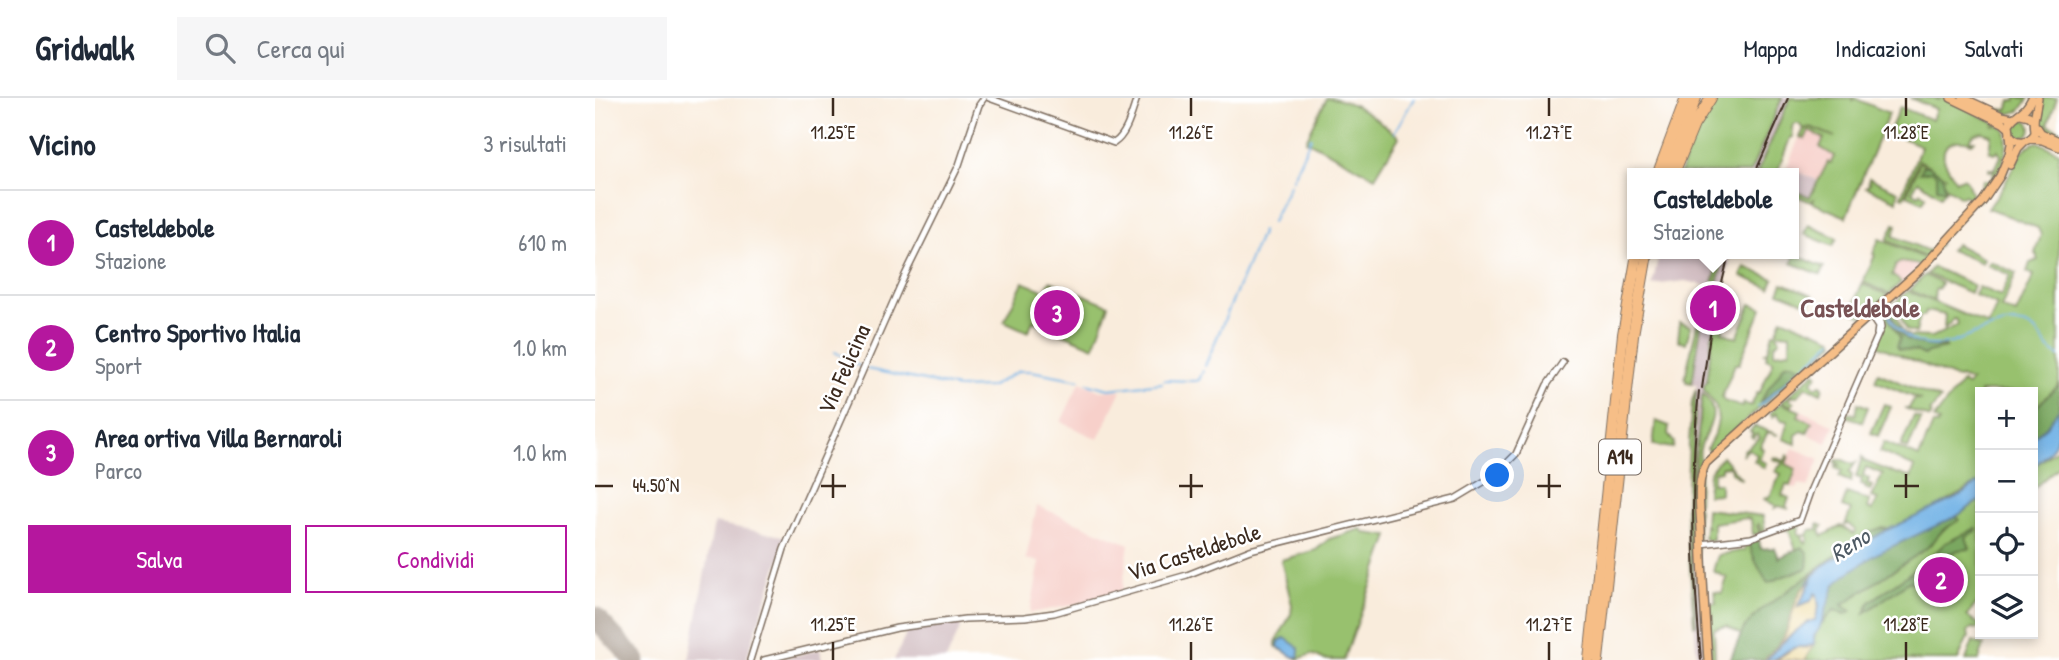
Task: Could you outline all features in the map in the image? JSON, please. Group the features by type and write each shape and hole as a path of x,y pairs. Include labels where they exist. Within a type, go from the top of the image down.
{"highway":[{"path":"1660,168 1680,98"},
{"path":"1668,142 1686,98"},
{"path":"1668,168 1694,98"},
{"path":"1676,168 1702,98"},
{"path":"1676,168 1694,125 1711,98"},
{"name":"A14","path":"1596,660 1644,259"}],"main road":[{"path":"1951,98 2003,123 2016,140 2042,140 2059,147"},
{"path":"1963,98 2002,116 2013,118 2021,114 2032,98"},
{"path":"1708,660 1701,544 1702,471 1711,456 1922,270 1992,197 2016,152 2035,133 2038,98"},
{"path":"2021,114 2029,116 2041,132 2059,141"},
{"path":"1922,270 1991,190 2009,154 2009,131 2013,118"}],"street":[{"path":"987,98 1114,143 1119,141 1137,98"},
{"name":"Via Felicina","path":"750,660 784,549 905,275 959,165 979,104 987,98"},
{"path":"1701,544 1751,538 1800,520 1877,334 1874,315"},
{"name":"Via Casteldebole","path":"764,660 897,628 965,619 1054,613 1187,575 1250,550 1455,499 1495,475 1516,454 1547,384 1563,362"}],"shaded area":[{"path":"1782,98 1794,98 1761,168 1752,168"},
{"path":"1811,127 1841,140 1820,181 1799,172 1799,168 1787,167 1803,128"},
{"path":"1799,172 1817,180 1810,198 1799,193"},
{"path":"1658,259 1730,259 1708,362 1697,484 1698,560 1706,660 1697,660 1686,509 1692,401 1697,385 1685,380 1699,310 1712,287 1685,281 1652,285"},
{"path":"1896,260 1920,266 1902,283 1890,279"},
{"path":"1080,382 1100,391 1121,390 1098,439 1061,422"},
{"path":"1782,402 1834,425 1827,443 1809,435 1812,424 1778,406"},
{"path":"1793,448 1820,459 1808,487 1799,484 1797,489 1778,482"},
{"path":"1037,506 1129,544 1122,591 1073,605 1030,613 1040,562 1026,559"},
{"path":"714,523 787,537 746,660 689,660"},
{"path":"963,622 946,660 894,660 908,630"},
{"path":"820,649 822,660 786,658"}],"green space":[{"path":"1327,98 1356,106 1399,137 1375,177 1306,140"},
{"path":"1714,98 1782,98 1752,168 1682,168 1693,135"},
{"path":"1790,98 1853,98 1852,102 1854,98 1889,113 1846,217 1813,203 1814,199 1811,202 1799,197 1799,193 1810,197 1828,162 1831,163 1834,156 1820,147 1824,138 1809,131 1805,139 1800,137 1804,129 1811,128 1835,137 1811,127 1803,129 1799,124 1795,124 1792,127 1793,137 1790,138 1779,168 1759,168"},
{"path":"1910,98 1934,98 1940,101 1936,98 1944,98 1998,124 1992,126 1998,125 2005,129 2006,149 2001,167 1979,201 1976,199 1983,180 1990,181 1994,171 1989,168 1995,169 2001,156 1998,150 1994,153 1989,151 1991,135 1982,132 1973,135 1970,141 1974,141 1972,143 1953,142 1944,152 1945,162 1956,181 1962,178 1967,181 1971,200 1964,195 1961,197 1944,185 1946,189 1941,196 1918,181 1912,192 1919,195 1921,192 1926,196 1923,202 1907,195 1920,162 1947,177 1919,160 1904,197 1901,196 1921,146 1889,132 1900,107 1932,120 1936,109"},
{"path":"2017,98 2029,98 2020,111 2009,114 1998,109 2007,110 2011,101 2016,101"},
{"path":"2041,98 2057,98 2048,125 2059,130 2059,136 2045,130 2039,122"},
{"path":"2022,119 2028,122 2031,128 2028,134 2022,137 2016,134 2013,128 2016,122"},
{"path":"2038,142 2059,152 2059,409 2038,432 2038,387 1975,387 1975,485 1813,580 1810,621 1766,660 1730,660 1741,635 1727,626 1714,629 1715,660 1711,660 1707,603 1716,603 1714,592 1722,593 1727,578 1713,571 1718,555 1745,550 1744,542 1758,539 1761,549 1775,548 1779,558 1796,550 1789,531 1783,531 1800,524 1798,534 1804,535 1802,538 1806,543 1810,530 1818,529 1818,524 1823,526 1820,531 1823,536 1841,526 1853,534 1856,531 1848,524 1845,525 1851,510 1842,507 1847,493 1870,501 1868,508 1872,510 1878,499 1871,497 1883,474 1866,467 1863,475 1869,479 1867,484 1872,486 1870,490 1865,488 1865,485 1861,484 1862,479 1856,477 1862,457 1864,461 1911,478 1915,467 1880,452 1884,442 1919,457 1933,424 1937,425 1939,422 1935,417 1962,382 1967,386 1971,381 1960,377 1958,379 1876,345 1883,329 1884,313 1893,305 1902,331 1909,336 1932,337 1958,325 1954,319 1944,329 1945,315 1926,311 1924,316 1920,316 1916,333 1906,330 1895,303 1908,291 1988,325 1997,305 1974,295 1978,287 2001,296 2010,275 1987,265 1989,261 2016,273 2001,308 2016,314 2034,275 2027,272 2030,263 2038,260 2035,253 2041,235 2038,228 1988,208 2021,153 2031,144"},
{"path":"1923,166 1943,175 1945,190 1937,188 1937,175 1932,171 1920,173"},
{"path":"1869,178 1898,191 1897,201 1866,187 1870,183"},
{"path":"1894,224 1897,225 1893,236 1926,250 1933,250 1936,242 1940,244 1927,258 1887,240"},
{"path":"1808,225 1837,238 1833,246 1804,234"},
{"path":"1879,239 1927,259 1920,265 1901,262 1896,265 1892,275 1901,282 1889,294 1863,282"},
{"path":"1956,244 1984,259 1982,263 1950,250"},
{"path":"1799,257 1824,267 1821,275 1792,263"},
{"path":"1720,259 1724,259 1715,290 1709,291 1699,310 1703,289 1712,287"},
{"path":"1745,267 1774,279 1770,288 1741,276"},
{"path":"1933,267 1973,285 1970,293 1927,274"},
{"path":"1925,275 1941,283 1935,290 1934,301 1910,290"},
{"path":"1050,281 1109,305 1094,347 1033,321 1028,332 1004,321 1023,282 1045,291"},
{"path":"1783,283 1813,295 1809,304 1779,292"},
{"path":"1862,284 1888,295 1864,317 1851,311"},
{"path":"1722,295 1739,301 1727,299 1718,324 1724,327 1722,332 1737,338 1751,304 1762,308 1722,397 1724,401 1742,407 1744,403 1751,406 1760,392 1773,363 1766,358 1765,353 1782,318 1833,338 1835,342 1710,452 1707,448 1718,420 1716,407 1704,390","holes":["1790,334 1790,351 1774,353 1774,345 1780,340 1777,335"]},
{"path":"1889,309 1897,326 1908,338 1898,331 1908,339 1946,348 1924,355 1899,349 1897,346 1900,338 1886,313 1887,311 1897,330"},
{"path":"1680,322 1691,326 1686,343 1678,340"},
{"path":"1697,324 1701,326 1692,383 1685,378"},
{"path":"1793,363 1799,366 1794,370 1794,374 1759,404 1785,364"},
{"path":"1815,372 1818,375 1812,381 1816,387 1823,387 1821,393 1806,386 1797,396 1789,396 1794,402 1792,406 1782,402"},
{"path":"1878,373 1940,399 1930,412 1930,418 1905,408 1909,408 1914,399 1921,400 1875,381"},
{"path":"2059,385 2059,409 2038,433 2038,405"},
{"path":"1696,389 1690,515 1694,625 1686,509 1692,401"},
{"path":"1703,394 1709,402 1713,416 1700,451 1699,579 1694,484"},
{"path":"1781,403 1800,411 1798,416 1812,423 1807,433 1802,431 1796,435 1796,444 1783,439 1788,421 1781,420 1777,413 1773,417 1770,413"},
{"path":"1858,403 1868,407 1862,422 1846,416 1847,412 1856,415"},
{"path":"1884,404 1891,407 1878,436 1871,433"},
{"path":"1914,416 1921,419 1908,449 1901,446"},
{"path":"1656,421 1669,426 1668,435 1674,442 1673,448 1653,445"},
{"path":"1755,426 1778,435 1768,432 1760,447 1763,449 1759,460 1766,463 1764,468 1754,461 1757,455 1749,449 1742,455 1744,450 1760,438 1757,434 1753,438 1751,436 1753,434 1750,431"},
{"path":"2059,448 2059,466 2038,485 2038,463"},
{"path":"1787,455 1786,464 1796,469 1790,486 1786,485 1782,495 1789,498 1786,507 1789,509 1779,506 1775,508 1776,506 1764,499 1770,496 1781,474 1775,471 1783,463 1773,459 1774,457 1785,461"},
{"path":"1722,456 1742,480 1731,472 1730,466 1721,467 1721,471 1714,472 1712,483 1720,483 1720,494 1707,495 1709,473"},
{"path":"1836,460 1852,464 1856,462 1849,473 1852,475 1851,482 1839,477 1842,471 1835,468 1836,465 1841,465 1835,462"},
{"path":"1975,503 1975,606 1967,616 1975,622 1975,629 1968,631 1969,638 1958,660 1776,660 1783,653 1813,644 1821,625 1834,610 1845,614 1851,611 1842,605 1927,548 1943,530 1959,520 1957,516"},
{"path":"1706,509 1763,516 1765,531 1761,532 1759,524 1757,526 1760,533 1753,535 1751,520 1747,518 1713,523 1713,540 1707,540 1704,538 1707,527"},
{"path":"1957,516 1959,520 1943,530 1927,548 1842,605 1851,611 1846,614 1834,610 1821,624 1836,583 1847,573 1876,553"},
{"path":"1881,528 1889,529 1823,566 1810,577 1795,606 1785,637 1764,660 1730,660 1744,628 1760,611 1867,533"},
{"path":"1975,528 1975,532 1966,537 1970,549 1958,550 1935,561 1933,565 1938,572 1934,579 1908,582 1865,613 1870,602 1928,560 1945,543"},
{"path":"1361,529 1365,533 1389,536 1344,660 1325,660 1312,654 1298,659 1276,647 1291,614 1292,605 1281,560 1316,550 1329,539"},
{"path":"1758,539 1761,549 1775,548 1779,558 1802,547 1807,554 1807,568 1767,582 1749,542"},
{"path":"1973,641 1984,645 1979,660 1966,660"}],"sand":[{"path":"1813,580 1799,607 1817,594 1819,607 1815,621 1810,621 1787,638 1764,660 1781,642 1797,598 1806,584"},
{"path":"1814,644 1805,660 1776,660 1796,647 1807,648"}],"water":[{"path":"2059,409 2056,442 2038,463 2038,433"},
{"path":"1975,485 1975,503 1957,516 1876,554 1835,584 1814,636 1814,644 1793,648 1766,660 1796,631 1815,620 1819,607 1817,594 1815,593 1811,601 1798,606 1812,580 1806,584 1823,566 1889,529 1956,498"},
{"path":"1285,638 1299,648 1299,657 1293,657 1278,647 1279,641"}],"waterway":[{"path":"1394,133 1414,98"},
{"path":"1292,179 1311,137"},
{"path":"1272,222 1290,183"},
{"path":"1205,366 1262,231"},
{"path":"1887,310 1897,327 1910,339 1926,344 1946,344"},
{"path":"1948,344 2003,324 2024,324 2033,329 2051,351 2059,356"},
{"path":"1818,354 1833,340"},
{"path":"835,352 861,367"},
{"path":"1758,407 1817,355"},
{"path":"867,369 958,388 990,387 1019,371 1080,380"},
{"path":"1164,380 1195,381 1199,380 1203,371"},
{"path":"1087,383 1109,389 1162,383"}],"runway":[{"path":"595,617 635,660"}],"railway":[{"path":"1757,168 1788,98"},
{"path":"1702,388 1711,328 1728,259"},
{"path":"1699,391 1693,526 1701,660"}],"place":[{"name":"Casteldebole","path":"1713,308"},
{"name":"Area ortiva Villa Bernaroli","path":"1057,313"},
{"name":"Centro Sportivo Italia","path":"1941,580"}],"district":[{"name":"Casteldebole","path":"1860,308"}],"water label":[{"name":"Reno","path":"1850,545"}]}
